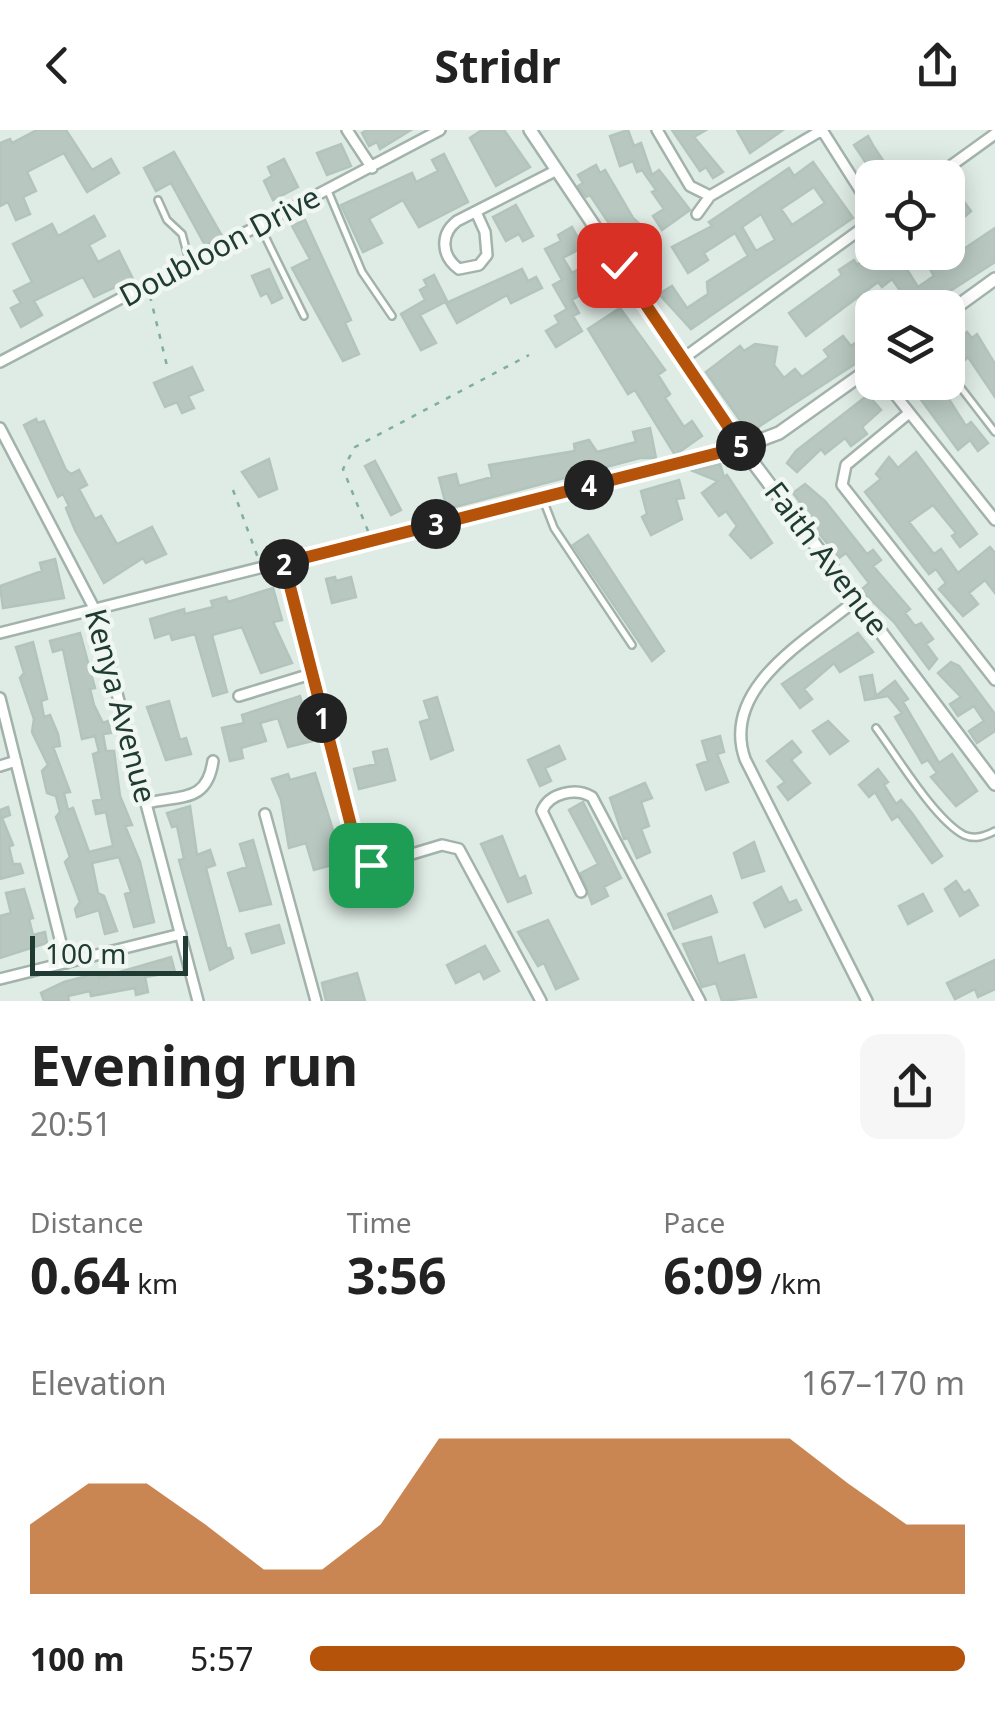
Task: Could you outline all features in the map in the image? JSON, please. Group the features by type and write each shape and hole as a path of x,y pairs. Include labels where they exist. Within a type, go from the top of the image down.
{"street":[{"path":"347,130 372,168"},
{"name":"Doubloon Drive","path":"0,362 440,130"},
{"name":"Faith Avenue","path":"530,130 742,447 995,784"},
{"path":"656,130 690,186 710,196"},
{"path":"698,214 710,196 822,130 855,182"},
{"path":"959,160 995,134"},
{"path":"476,212 485,232 487,256 479,266 459,268 449,260 445,235 454,223 557,170"},
{"path":"681,360 855,232"},
{"path":"965,301 995,280"},
{"path":"0,633 742,447 780,433 855,379"},
{"path":"899,400 995,520"},
{"path":"909,413 846,465 843,488 995,680"},
{"name":"Kenya Avenue","path":"0,428 95,610 198,1001"},
{"path":"284,563 360,857 374,866 436,846 459,849 542,1001"},
{"path":"856,600 757,685 745,705 740,738 745,759 866,1001"},
{"path":"239,696 311,674"},
{"path":"0,698 66,963"},
{"path":"0,766 16,761"},
{"path":"147,803 203,790 210,782 212,761"},
{"path":"581,892 542,811 555,797 582,792 592,797 700,1001"},
{"path":"265,814 316,1001"},
{"path":"0,979 181,934"}],"lane":[{"path":"328,191 362,272 392,316"},
{"path":"158,200 166,220 182,234 190,263"},
{"path":"260,226 304,316"},
{"path":"965,393 995,432"},
{"path":"542,497 554,528 632,644"},
{"path":"876,728 946,820 964,835 977,838 995,831"}],"path":[{"path":"147,285 168,370"},
{"path":"372,540 343,469 355,447 529,355"},
{"path":"233,490 263,568"}],"building":[{"path":"37,130 66,130 92,170 111,159 119,173 87,192 64,153 27,172 36,191 23,197 30,214 16,220 8,202 0,206 0,143 10,139 12,143"},
{"path":"411,130 380,149 377,142 369,146 362,133"},
{"path":"482,130 504,130 530,167 496,186 470,138"},
{"path":"628,130 634,146 641,143 652,175 659,170 690,210 662,230 653,216 664,209 652,192 656,190 642,170 637,172 633,161 620,166 610,136"},
{"path":"672,130 706,130 694,137 723,172 713,178 706,167 700,171"},
{"path":"737,130 783,130 750,153"},
{"path":"868,136 883,160 864,160 854,145"},
{"path":"341,144 351,166 327,175 317,153"},
{"path":"174,152 222,236 205,245 171,183 156,191 144,168"},
{"path":"444,154 468,202 419,227 403,200 369,219 382,243 363,252 341,205 412,173 416,182 438,171 432,160"},
{"path":"284,159 298,187 273,200 264,181 272,176 268,167"},
{"path":"813,162 853,218 691,329 659,294 672,286 687,308 708,294 707,282 748,256 735,233 704,253 708,260 688,273 672,247 712,226 709,222 789,168 794,176","holes":["814,187 825,203 792,225 781,209","761,214 775,240 756,251 742,227"]},
{"path":"596,165 600,173 605,170 633,218 644,228 622,243 590,195 586,197 578,186 583,183 578,175"},
{"path":"516,205 533,236 523,241 519,234 506,241 493,217"},
{"path":"94,216 105,236 89,245 98,262 119,251 133,279 94,297 83,277 34,301 42,315 21,327 11,308 21,303 14,291 32,282 13,244 52,224 58,236"},
{"path":"305,220 351,320 345,323 359,354 343,361 292,268 310,259 292,226"},
{"path":"572,227 583,247 563,258 572,273 589,263 603,275 597,278 600,283 572,300 579,313 573,316 582,331 556,347 546,331 559,323 555,316 567,309 553,285 562,280 545,249 561,241 558,235"},
{"path":"995,228 995,262 952,290 900,290 892,279 882,287 878,282 867,290 855,290 855,299 806,336 789,313 842,275 839,270 854,260 855,270 907,270 918,287 934,276 932,270 965,270 965,248"},
{"path":"269,269 282,298 272,303 267,293 261,296 252,276"},
{"path":"522,269 528,281 536,277 542,288 511,303 507,295 457,323 446,303"},
{"path":"434,275 447,301 420,315 436,343 421,350 401,314 425,300 420,290 427,286 424,280"},
{"path":"620,308 665,370 658,375 670,394 665,398 684,427 692,421 702,436 675,455 635,390 628,394 588,329"},
{"path":"965,334 972,338 977,334 995,364 995,397 968,357 965,360"},
{"path":"843,336 851,346 855,343 855,364 749,433 706,372 740,346 744,351 755,344 777,347 774,365 784,378 795,369 802,377 829,357 824,350"},
{"path":"192,367 203,390 188,396 194,408 182,413 177,402 165,407 154,383"},
{"path":"862,400 872,400 881,410 862,427 867,434 851,446 845,438 825,454 821,449 797,472 787,463 796,451"},
{"path":"921,400 949,400 966,426 971,422 988,443 978,451 970,440 958,450"},
{"path":"36,419 38,423 44,421 66,470 71,474 79,470 87,485 79,489 95,519 101,516 117,544 152,527 166,554 146,563 143,558 104,583 75,530 63,494 58,497 24,425"},
{"path":"650,428 656,458 640,458 447,509 439,478 456,474 459,486 492,477 489,465 575,451 574,444 589,440 597,452 636,442 633,432"},
{"path":"916,452 977,534 960,547 952,536 956,533 933,505 909,522 934,554 941,549 958,573 990,547 995,553 995,593 985,580 969,593 978,604 963,616 939,589 946,583 936,569 929,574 865,492 881,479 876,474 889,457 898,468"},
{"path":"269,459 277,489 259,497 242,472"},
{"path":"375,461 401,510 391,515 365,466"},
{"path":"720,464 724,477 727,475 772,543 751,558 730,535 737,526 726,511 719,516 702,493 718,481 693,471"},
{"path":"679,480 684,498 676,499 682,519 651,535 642,517 647,514 641,491"},
{"path":"805,484 825,501 867,554 873,550 881,560 873,566 910,609 905,613 915,626 921,623 933,639 926,644 937,659 929,669 894,622 861,590 869,583 846,553 839,558 805,516 808,513 793,493"},
{"path":"588,535 664,651 652,661 573,545"},
{"path":"55,559 64,598 3,608 0,586 42,571 40,563"},
{"path":"335,577 336,581 351,577 356,597 332,603 326,579"},
{"path":"273,588 282,620 273,622 292,663 261,673 242,627 212,635 227,692 213,696 195,634 172,640 170,633 155,638 150,619 184,609 185,614 213,607 211,601 226,597 228,602"},
{"path":"80,633 95,688 90,689 94,705 103,723 108,721 111,733 103,734 106,751 114,751 120,796 132,825 125,826 140,862 154,922 134,927 125,894 131,892 119,857 92,863 98,893 104,896 117,931 105,934 99,910 77,917 75,909 80,902 65,862 70,857 56,817 60,812 56,796 47,793 42,771 48,765 32,732 34,719 20,678 24,673 16,647 33,642 47,699 41,701 44,717 50,715 58,734 60,746 53,747 70,792 64,793 68,810 73,808 89,852 113,846 106,812 96,814 93,801 102,799 93,754 99,752 95,736 82,739 63,649 53,652 50,641"},
{"path":"858,633 873,652 840,672 834,663 804,689 812,699 800,708 782,684"},
{"path":"951,662 959,666 995,714 995,731 977,743 969,731 984,721 974,706 958,716 950,704 961,697 938,673"},
{"path":"872,675 876,696 895,681 939,763 952,754 977,791 956,806 931,777 937,773 928,760 922,763 895,717 902,713 888,696 865,700 860,677"},
{"path":"300,696 312,741 288,747 278,718 260,723 266,741 241,748 243,758 230,761 222,728 244,723 242,715"},
{"path":"437,697 453,750 431,759 420,722 430,719 424,701"},
{"path":"169,701 180,740 186,738 191,754 166,760 147,707"},
{"path":"828,721 848,741 830,754 813,731"},
{"path":"720,736 724,752 717,754 728,782 706,790 697,765 708,761 702,741"},
{"path":"792,741 801,752 791,760 810,783 788,800 778,787 785,782 767,761"},
{"path":"559,746 565,759 545,768 551,781 540,786 528,760"},
{"path":"387,749 395,780 359,789 354,769 376,764 373,752"},
{"path":"878,769 896,804 901,800 942,856 932,863 898,816 892,820 875,792 869,797 859,785"},
{"path":"315,773 343,862 314,870 306,843 289,848 281,800 272,779 288,774 290,780"},
{"path":"645,783 652,798 641,802 649,826 641,829 650,852 637,858 628,838 624,839 610,798"},
{"path":"583,802 621,878 604,887 608,896 592,904 581,873 598,864 569,810"},
{"path":"190,806 197,855 210,850 215,865 206,868 227,949 230,948 233,958 210,970 179,860 184,859 177,826 172,827 167,813"},
{"path":"8,807 10,815 2,818 13,845 9,847 13,864 20,864 23,873 0,879 0,810"},
{"path":"502,836 519,879 525,876 531,893 508,902 481,844"},
{"path":"253,840 271,904 240,911 228,873 247,867 240,844"},
{"path":"754,842 764,871 742,878 734,853"},
{"path":"956,881 964,893 969,890 978,905 960,916 945,889"},
{"path":"781,887 789,903 796,900 801,910 765,927 754,903"},
{"path":"24,889 33,918 29,919 33,935 45,932 47,943 0,958 0,916 11,913 6,893"},
{"path":"923,894 932,911 908,924 899,906"},
{"path":"711,896 717,912 674,929 668,914"},
{"path":"548,920 578,979 556,989 544,963 538,966 518,932"},
{"path":"279,925 284,943 252,953 246,934"},
{"path":"711,937 718,964 744,955 756,997 722,1001 716,983 702,987 683,944"},
{"path":"485,946 499,971 484,979 480,971 456,983 447,965"},
{"path":"171,957 175,972 145,977 148,992 136,995 135,988 91,996 90,991 68,996 69,1001 44,1001 41,993 64,982 98,973 99,978"},
{"path":"995,960 995,989 978,997 975,989 955,999 947,983"},
{"path":"357,973 365,1001 326,1001 322,983"}],"route":[{"path":"371,865 361,859 357,849 284,563 742,447 619,265"}]}
